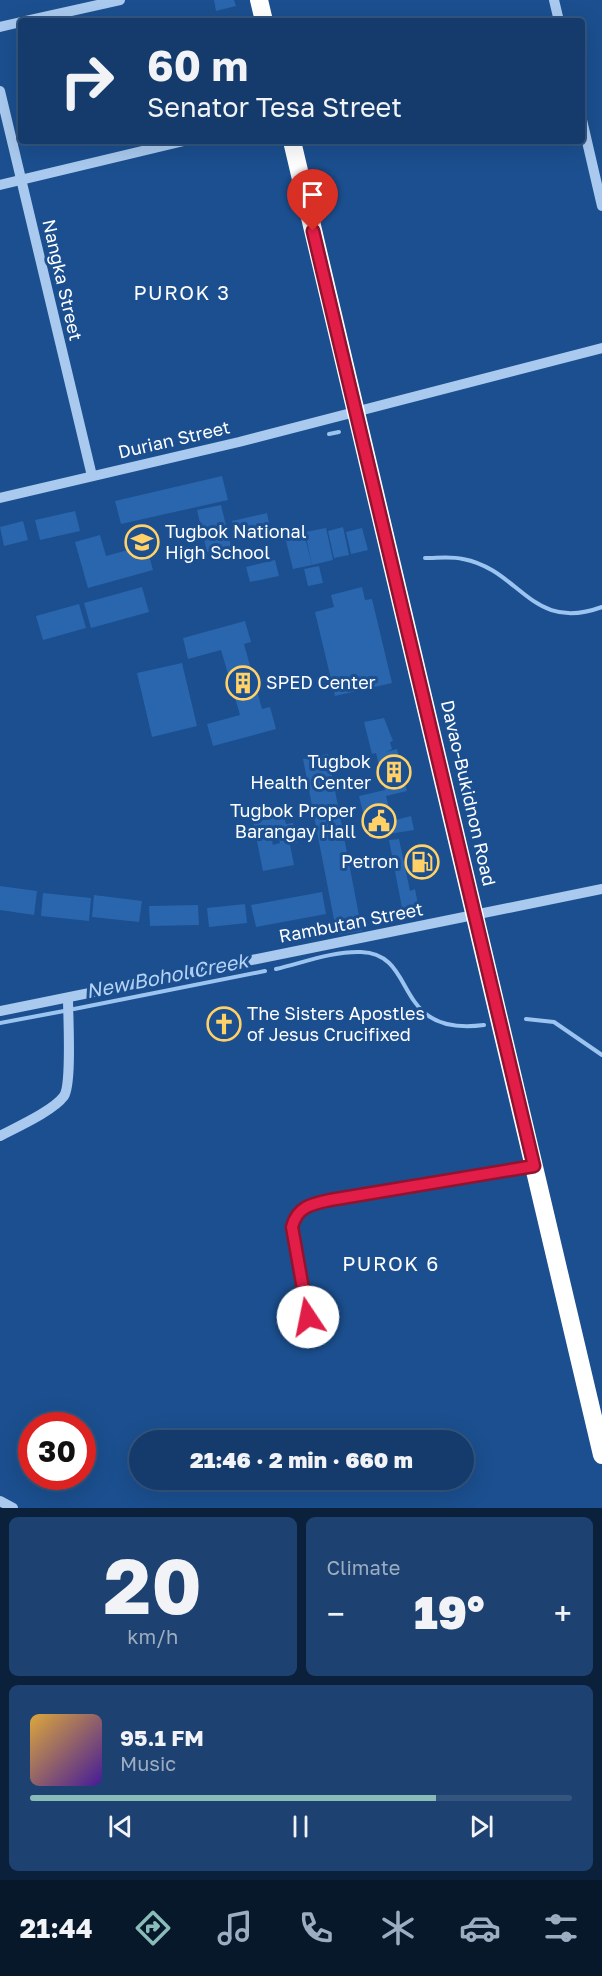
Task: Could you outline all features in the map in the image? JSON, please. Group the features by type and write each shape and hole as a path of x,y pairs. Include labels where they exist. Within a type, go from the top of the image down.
{"highway":[{"path":"260,0 263,18"},
{"name":"Davao-Bukidnon Road","path":"293,144 602,1455"}],"street":[{"path":"39,18 120,0"},
{"path":"554,0 558,18"},
{"path":"0,27 18,23"},
{"name":"Nangka Street","path":"0,91 92,476"},
{"path":"585,133 602,206"},
{"path":"0,185 171,144"},
{"name":"Durian Street","path":"0,498 602,348"},
{"name":"Rambutan Street","path":"0,1011 602,889"},
{"path":"0,1136 49,1108 64,1095 68,1080 68,998"},
{"path":"308,1317 292,1227 294,1219 304,1207 330,1200 534,1166"},
{"path":"0,1501 13,1508"}],"building":[{"path":"214,0 234,0 236,6 216,11"},
{"path":"222,476 228,500 121,524 115,501"},
{"path":"221,505 231,546 207,552 197,510"},
{"path":"75,511 80,531 40,540 35,520"},
{"path":"267,513 271,533 237,540 232,521"},
{"path":"23,521 28,540 4,546 0,527"},
{"path":"343,527 349,555 334,558 328,531"},
{"path":"326,528 333,560 312,565 305,532"},
{"path":"362,528 368,550 351,554 346,532"},
{"path":"304,533 312,565 293,569 285,537"},
{"path":"100,535 106,556 146,545 153,570 88,588 75,542"},
{"path":"275,560 279,576 250,582 246,567"},
{"path":"319,566 323,583 308,586 304,569"},
{"path":"142,587 149,612 91,628 84,603"},
{"path":"362,587 365,600 372,599 392,683 335,696 315,612 334,607 331,595"},
{"path":"79,604 86,628 43,640 36,616"},
{"name":"SPED Center","path":"245,621 251,642 244,644 262,709 270,707 276,729 213,746 207,724 240,715 221,650 188,659 183,638"},
{"path":"182,663 197,726 152,737 137,673"},
{"path":"384,718 393,741 390,742 392,749 386,752 397,749 400,763 405,762 408,775 403,776 407,791 386,796 392,821 411,816 414,830 369,837 359,796 385,790 376,753 372,754 364,722"},
{"path":"328,754 362,931 337,935 303,759"},
{"path":"282,806 286,824 293,823 297,843 290,845 294,865 263,871 251,812","holes":["277,829 280,843 273,845 270,831"]},
{"path":"399,839 410,891 415,889 419,910 403,913 389,840"},
{"name":"Petron","path":"428,851 432,870 416,873 412,854"},
{"path":"0,886 37,891 34,915 0,910"},
{"path":"322,892 326,914 256,927 251,905"},
{"path":"43,893 91,898 89,921 41,916"},
{"path":"94,895 142,901 139,922 92,917"},
{"path":"245,904 247,923 209,927 207,908"},
{"path":"198,905 199,925 150,926 149,906"}],"waterway":[{"path":"329,434 339,432"},
{"path":"425,558 458,558 483,565 542,606 558,612 578,613 602,607"},
{"name":"New Bohol Creek","path":"276,969 340,953 361,952 379,956 392,966 419,1008 433,1019 454,1025 484,1025"},
{"name":"New Bohol Creek","path":"74,1009 265,971"},
{"name":"New Bohol Creek","path":"0,1023 64,1011"},
{"name":"New Bohol Creek","path":"526,1019 554,1022 602,1055"}],"place":[{"name":"Tugbok National High School","path":"142,542"},
{"name":"SPED Center","path":"243,683"},
{"name":"Tugbok Health Center","path":"394,772"},
{"name":"Tugbok Proper Barangay Hall","path":"379,821"},
{"name":"Petron","path":"422,862"},
{"name":"The Sisters Apostles of Jesus Crucifixed","path":"224,1024"}],"district":[{"name":"PUROK 3","path":"182,293"},
{"name":"PUROK 6","path":"391,1264"}],"route":[{"path":"308,1317 293,1243 292,1227 298,1212 304,1207 312,1203 534,1166 313,231"}]}
